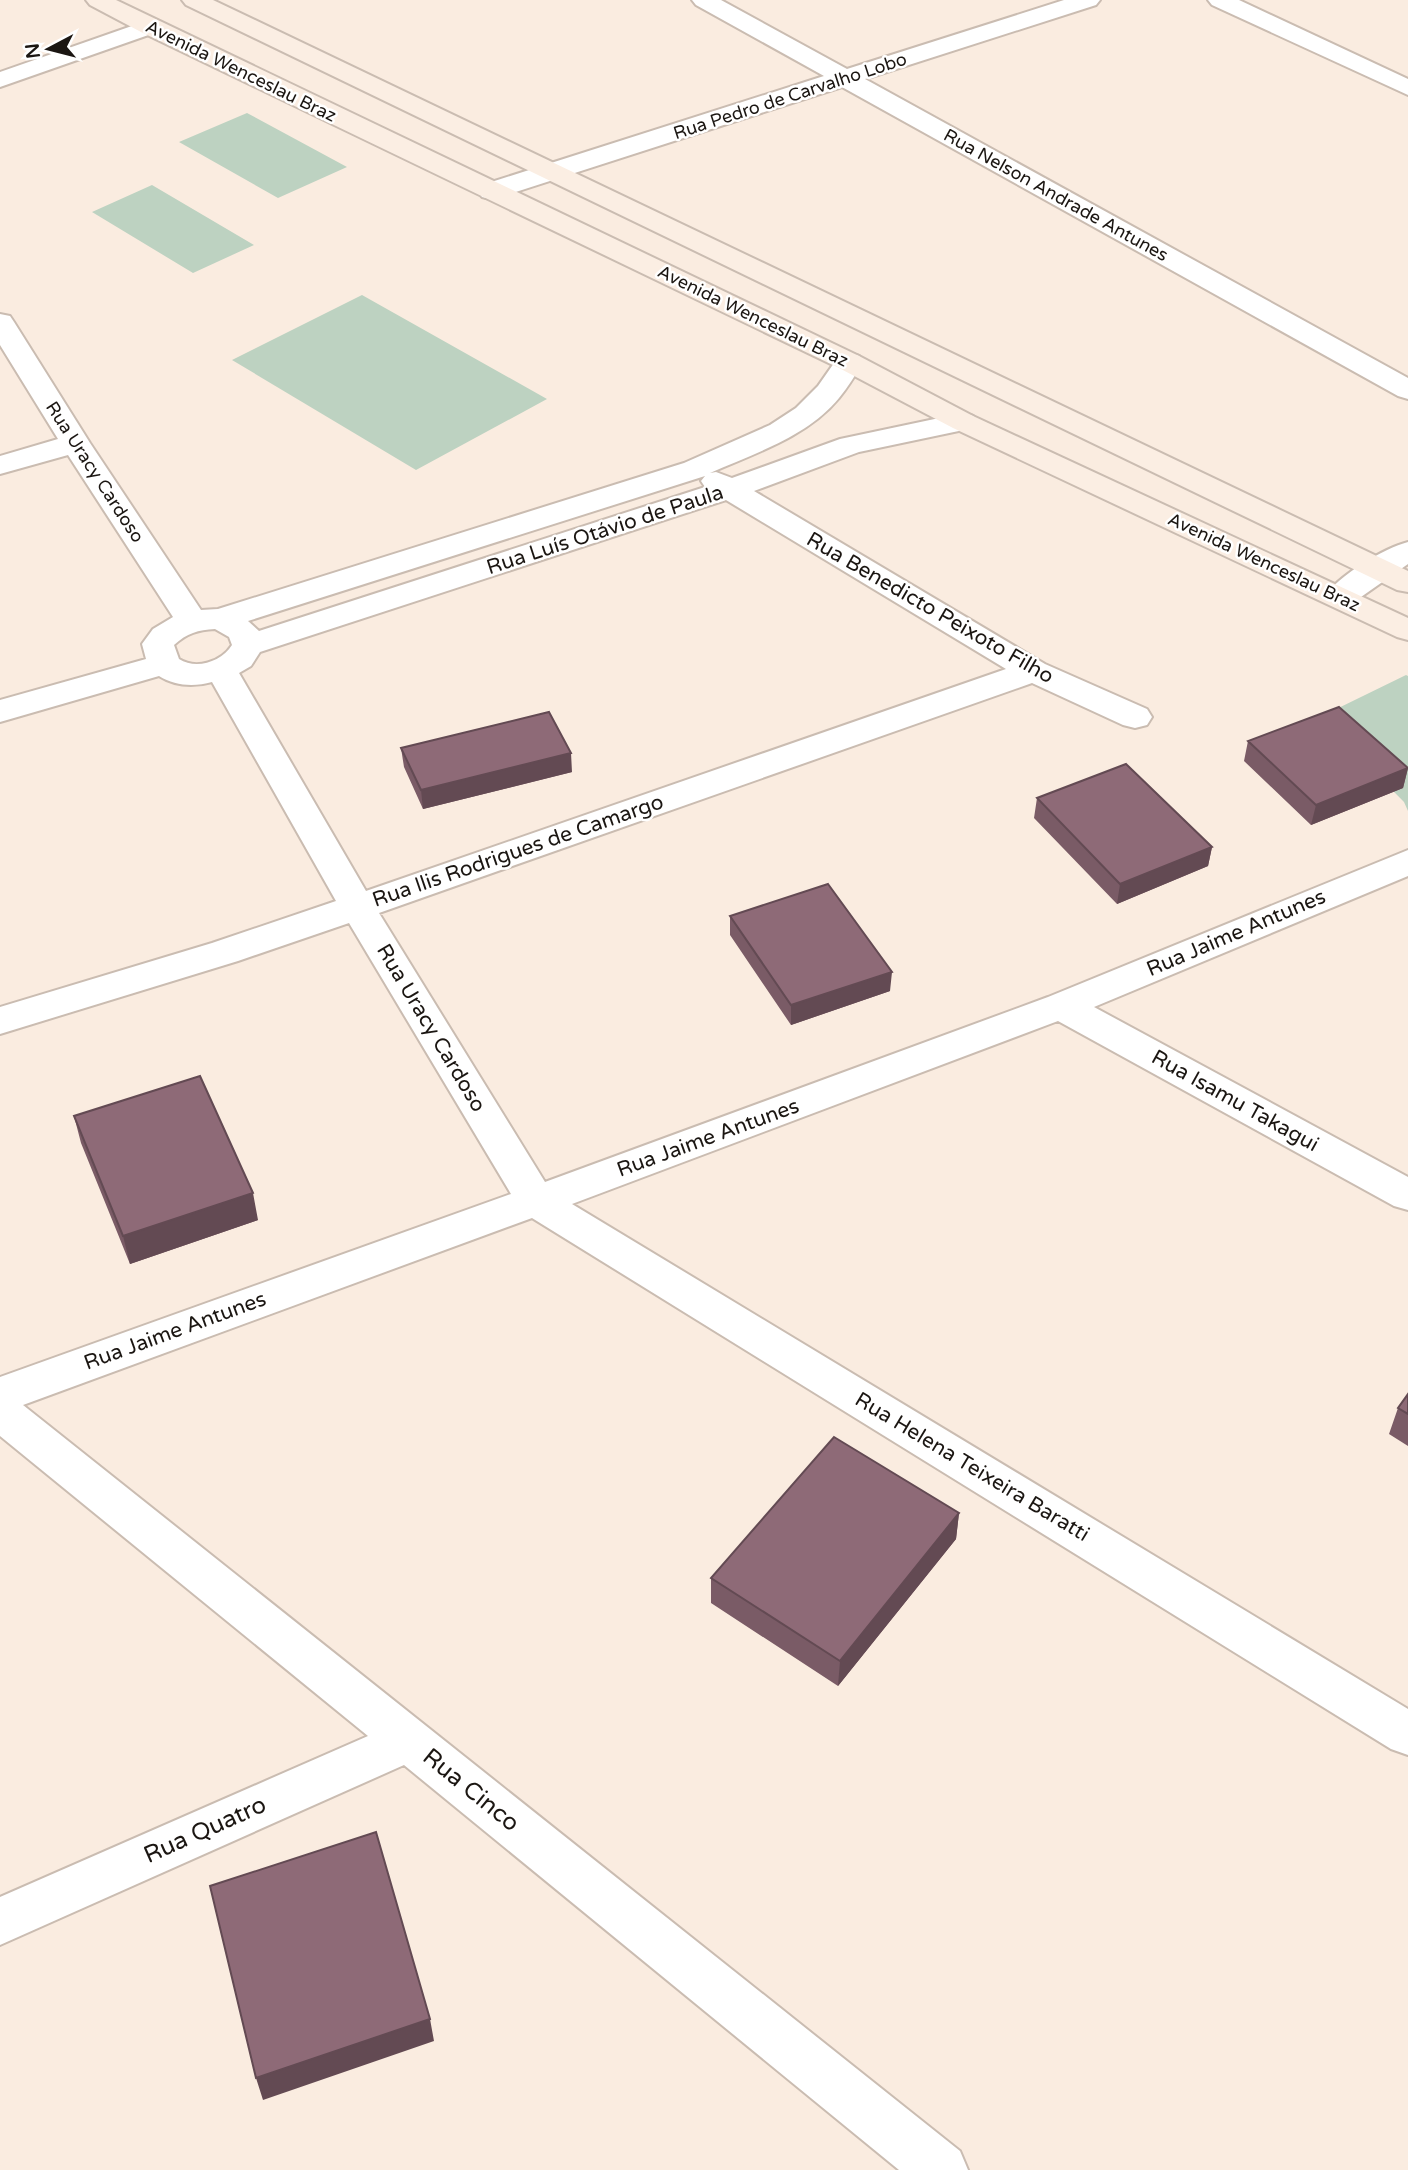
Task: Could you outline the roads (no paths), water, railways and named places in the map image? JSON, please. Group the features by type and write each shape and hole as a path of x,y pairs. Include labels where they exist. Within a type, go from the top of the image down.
{"main road":[{"name":"Avenida Wenceslau Braz","path":"98,0 149,27 849,362 962,422 1408,630"},
{"name":"Avenida Wenceslau Braz","path":"194,0 1408,583"}],"street":[{"name":"Rua Nelson Andrade Antunes","path":"705,0 1408,390"},
{"name":"Rua Pedro de Carvalho Lobo","path":"491,191 1088,0"},
{"path":"1220,0 1408,88"},
{"path":"0,80 149,27"},
{"name":"Rua Uracy Cardoso","path":"0,322 75,443 206,620"},
{"name":"Rua Luís Otávio de Paula","path":"206,620 695,469 780,431 806,414 829,392 849,362"},
{"name":"Rua Luís Otávio de Paula","path":"249,645 730,489 851,444 962,422"},
{"path":"0,466 75,443"},
{"name":"Rua Benedicto Peixoto Filho","path":"695,469 1033,671 1135,717"},
{"path":"1340,597 1377,569 1408,551"},
{"path":"206,620 236,625 246,634 249,645 245,655 236,664 222,671 190,674 175,671 164,664 158,655 158,644 177,626 206,620"},
{"path":"0,711 164,664"},
{"name":"Rua Uracy Cardoso","path":"222,671 357,907 537,1201"},
{"name":"Rua Ilis Rodrigues de Camargo","path":"0,1021 212,956 357,907 1033,671"},
{"name":"Rua Jaime Antunes","path":"0,1395 537,1201 1062,1006 1408,862"},
{"name":"Rua Isamu Takagui","path":"1062,1006 1408,1195"},
{"name":"Rua Helena Teixeira Baratti","path":"537,1201 1408,1734"},
{"name":"Rua Cinco","path":"0,1412 410,1740 929,2167"},
{"name":"Rua Quatro","path":"0,1921 410,1740"}]}
